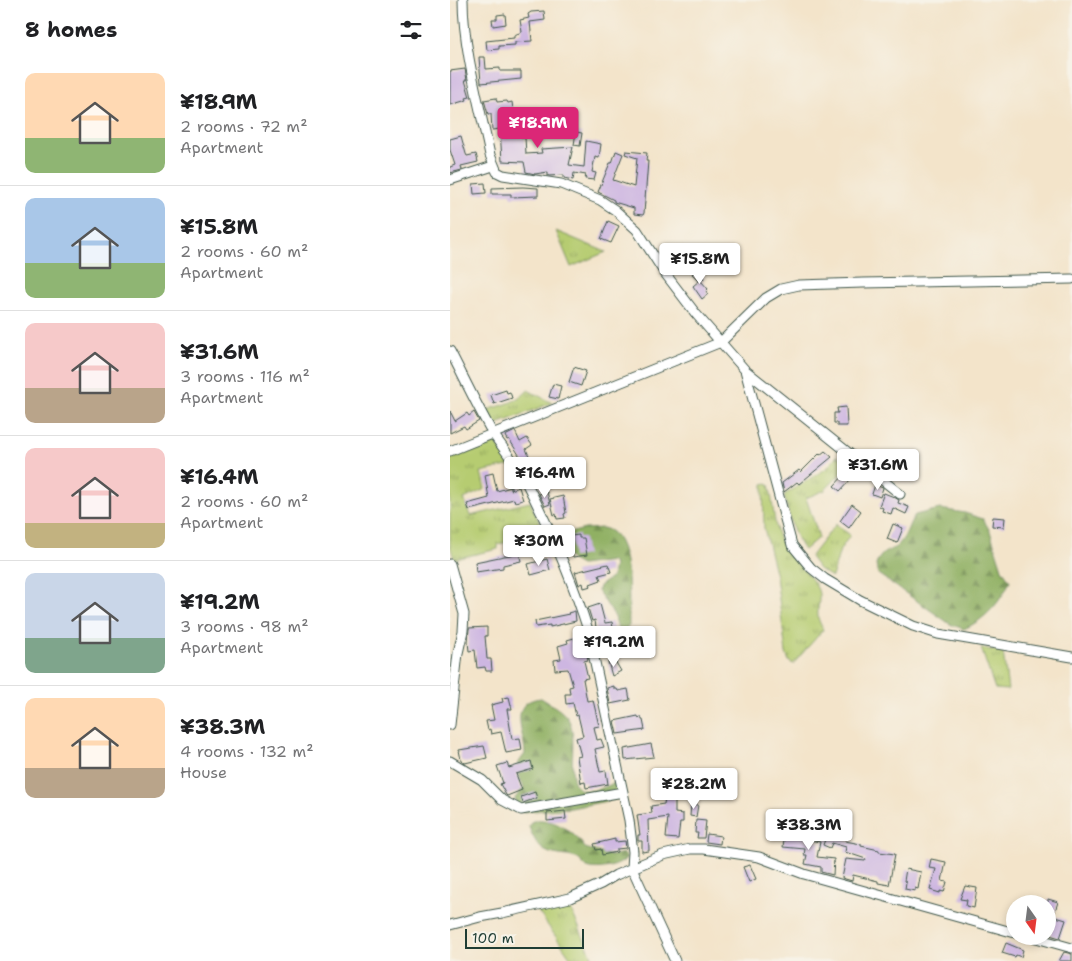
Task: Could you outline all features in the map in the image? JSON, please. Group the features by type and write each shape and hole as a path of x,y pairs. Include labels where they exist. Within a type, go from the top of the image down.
{"street":[{"path":"463,0 468,50 493,166 496,172 503,175 561,184 600,200 615,210 636,230 664,272 696,314 745,370 900,494"},
{"path":"450,180 493,166"},
{"path":"450,451 721,342 766,298 781,289 800,285 1072,280"},
{"path":"450,351 493,433 526,482 554,542 583,614 623,792 633,852 632,868 675,961"},
{"path":"745,370 792,545 811,568 846,592 912,626 938,634 1072,658"},
{"path":"450,564 463,605 464,623 458,653 450,725"},
{"path":"450,762 482,780 502,800 521,810 623,792"},
{"path":"450,925 480,916 570,898 663,854 690,849 704,849 759,856 804,874 1006,930"},
{"path":"1056,944 1072,948"}],"green space":[{"path":"556,231 606,252 571,267"},
{"path":"528,390 552,403 492,426 486,410 514,401"},
{"path":"493,438 511,465 481,472 485,489 464,499 470,516 530,502 542,529 498,545 498,549 454,559 450,545 450,458"},
{"path":"837,456 850,464 825,490 806,498 819,537 804,550 794,530 784,495 827,468"},
{"path":"767,483 771,492 775,523 782,545 811,578 819,593 818,618 823,630 793,664 789,661 786,653 776,576 764,528 763,484"},
{"path":"940,509 965,513 983,519 990,531 1002,569 1010,581 992,609 964,629 950,624 878,574 876,565 884,553 896,547 902,540 915,515"},
{"path":"836,524 850,535 840,550 832,577 819,569 810,557"},
{"path":"603,528 613,533 620,542 625,555 629,586 629,626 620,632 615,617 598,591 599,586 612,577 614,565 612,561 581,565 566,555 562,541 565,534 585,529"},
{"path":"981,648 1003,652 1008,690 995,689"},
{"path":"541,698 564,713 571,727 574,782 581,789 593,790 614,783 618,784 619,796 617,799 571,808 522,812 515,798 524,788 517,770 518,764 525,754 520,720 521,712 524,705"},
{"path":"536,820 550,821 564,828 576,837 585,848 611,856 623,853 627,857 614,866 597,869 587,867 573,857 549,853 538,845 529,827 531,822"},
{"path":"568,903 594,961 573,961 537,910"}],"building":[{"path":"544,11 545,20 530,22 532,41 515,42 515,45 499,46 499,49 487,50 486,41 514,38 514,35 522,32 520,20 529,18 528,14 531,12"},
{"path":"505,14 506,24 493,26 492,19 497,19 497,15"},
{"path":"479,57 485,57 486,69 500,68 500,71 521,71 521,79 481,83"},
{"path":"465,69 467,80 465,80 470,97 466,98 467,100 450,105 450,71"},
{"path":"496,98 497,102 512,102 513,110 506,111 508,133 521,132 522,138 525,138 526,154 542,153 541,149 573,147 569,165 584,167 586,141 601,144 599,158 595,157 592,172 596,173 594,180 585,179 586,175 574,173 573,180 564,178 564,175 548,176 548,172 535,174 526,172 524,162 502,161 500,129 492,130 491,114 488,114 484,100"},
{"path":"576,132 582,133 580,146 574,145"},
{"path":"461,136 467,156 476,154 478,162 461,166 462,170 450,173 450,167 455,165 450,150 450,139"},
{"path":"616,151 623,154 613,180 634,187 637,158 625,154 626,151 647,153 646,161 648,161 643,215 634,214 634,208 614,202 614,200 598,192"},
{"path":"485,183 486,193 474,194 473,184"},
{"path":"492,188 538,188 538,196 511,197 511,194 492,194"},
{"path":"608,221 619,226 611,243 601,239"},
{"path":"697,270 704,278 701,281 708,289 706,291 708,294 702,299 693,286 699,281 692,274"},
{"path":"574,367 586,371 581,386 569,382"},
{"path":"553,384 561,386 558,399 549,397"},
{"path":"506,390 507,393 510,392 512,398 494,404 491,395"},
{"path":"846,407 847,426 837,426 837,423 834,423 834,413 838,413 837,408"},
{"path":"450,411 455,421 467,413 469,416 474,412 479,421 466,429 464,426 450,433"},
{"path":"515,431 520,442 527,438 532,445 526,449 536,472 530,476 524,466 526,466 509,439 507,440 505,436"},
{"path":"825,451 832,457 799,484 797,482 784,492 782,483 799,470 801,472 819,454"},
{"path":"493,473 497,491 511,487 511,490 519,487 523,500 515,502 514,499 469,510 467,504 489,498 485,475"},
{"path":"548,474 549,476 553,474 557,484 542,490 537,479"},
{"path":"844,475 850,480 840,491 834,486"},
{"path":"875,485 883,488 880,497 872,494"},
{"path":"547,492 550,504 545,506 539,494"},
{"path":"884,493 899,500 898,503 909,507 906,514 893,508 891,514 882,511 883,508 879,506"},
{"path":"563,496 565,518 557,519 556,514 554,515 550,499"},
{"path":"852,504 861,511 849,528 840,521"},
{"path":"993,517 1005,518 1004,527 992,526"},
{"path":"893,524 903,528 897,543 887,539"},
{"path":"579,535 579,538 584,538 587,555 573,557 571,536"},
{"path":"519,553 521,561 503,565 503,568 476,572 475,562"},
{"path":"547,559 550,570 531,575 528,564"},
{"path":"608,564 611,572 599,575 601,580 584,588 583,583 579,585 575,572"},
{"path":"600,604 605,623 612,622 614,634 597,636 595,620 592,621 588,608"},
{"path":"575,611 576,621 550,627 550,625 536,627 535,621"},
{"path":"487,627 487,636 485,636 487,659 491,659 492,671 486,671 485,667 477,668 475,650 469,651 469,628"},
{"path":"574,638 575,641 583,638 588,660 584,661 588,678 583,679 587,701 593,700 599,726 594,727 597,740 601,739 604,747 595,749 600,772 606,771 608,784 586,788 585,782 581,783 577,757 581,756 576,738 583,736 578,715 576,716 573,703 566,704 565,694 570,694 569,687 573,686 568,669 555,670 554,660 561,659 558,646 568,643 567,640"},
{"path":"609,638 622,638 622,650 608,650"},
{"path":"615,661 621,671 612,676 608,662"},
{"path":"614,686 614,689 618,691 628,689 630,700 610,704 607,688"},
{"path":"509,697 512,709 507,709 512,739 520,738 522,750 506,753 501,732 491,734 486,721 494,720 491,705 503,702 502,698"},
{"path":"638,716 638,718 641,717 643,720 645,730 617,734 614,721"},
{"path":"651,744 654,757 625,760 624,749"},
{"path":"484,746 487,758 465,763 461,760 459,750"},
{"path":"531,761 533,769 516,774 522,790 507,796 500,784 503,783 497,766 507,763 509,768"},
{"path":"535,792 537,798 523,803 521,797"},
{"path":"665,797 675,798 675,813 683,814 683,822 680,822 678,839 666,838 668,817 648,820 649,851 642,852 642,841 638,841 638,835 640,835 637,815 652,813 651,806 664,804"},
{"path":"691,804 698,805 696,817 690,816"},
{"path":"565,811 566,819 547,821 547,813"},
{"path":"696,820 706,821 704,838 697,838 698,833 695,833"},
{"path":"785,831 806,833 805,839 820,842 817,857 834,859 833,875 821,872 821,867 805,864 807,855 804,855 805,849 783,847"},
{"path":"828,831 847,837 845,841 861,844 861,846 879,850 879,852 895,854 889,885 853,875 852,881 842,878 846,859 865,861 866,859 845,852 846,847 832,843 830,848 823,845"},
{"path":"707,834 721,836 720,844 706,842"},
{"path":"615,839 615,842 625,841 626,848 617,849 617,852 602,855 601,849 596,850 594,844"},
{"path":"931,859 946,862 942,881 947,882 944,892 940,891 940,893 930,890 936,869 929,868"},
{"path":"750,865 756,879 749,882 743,867"},
{"path":"906,869 921,872 918,889 915,888 915,891 905,889"},
{"path":"965,886 977,888 974,908 966,906 967,900 960,899"},
{"path":"1056,917 1066,920 1060,938 1056,937"},
{"path":"1006,943 1006,945 1023,950 1021,957 1002,953"},
{"path":"1064,952 1072,954 1072,961 1059,961"}]}
